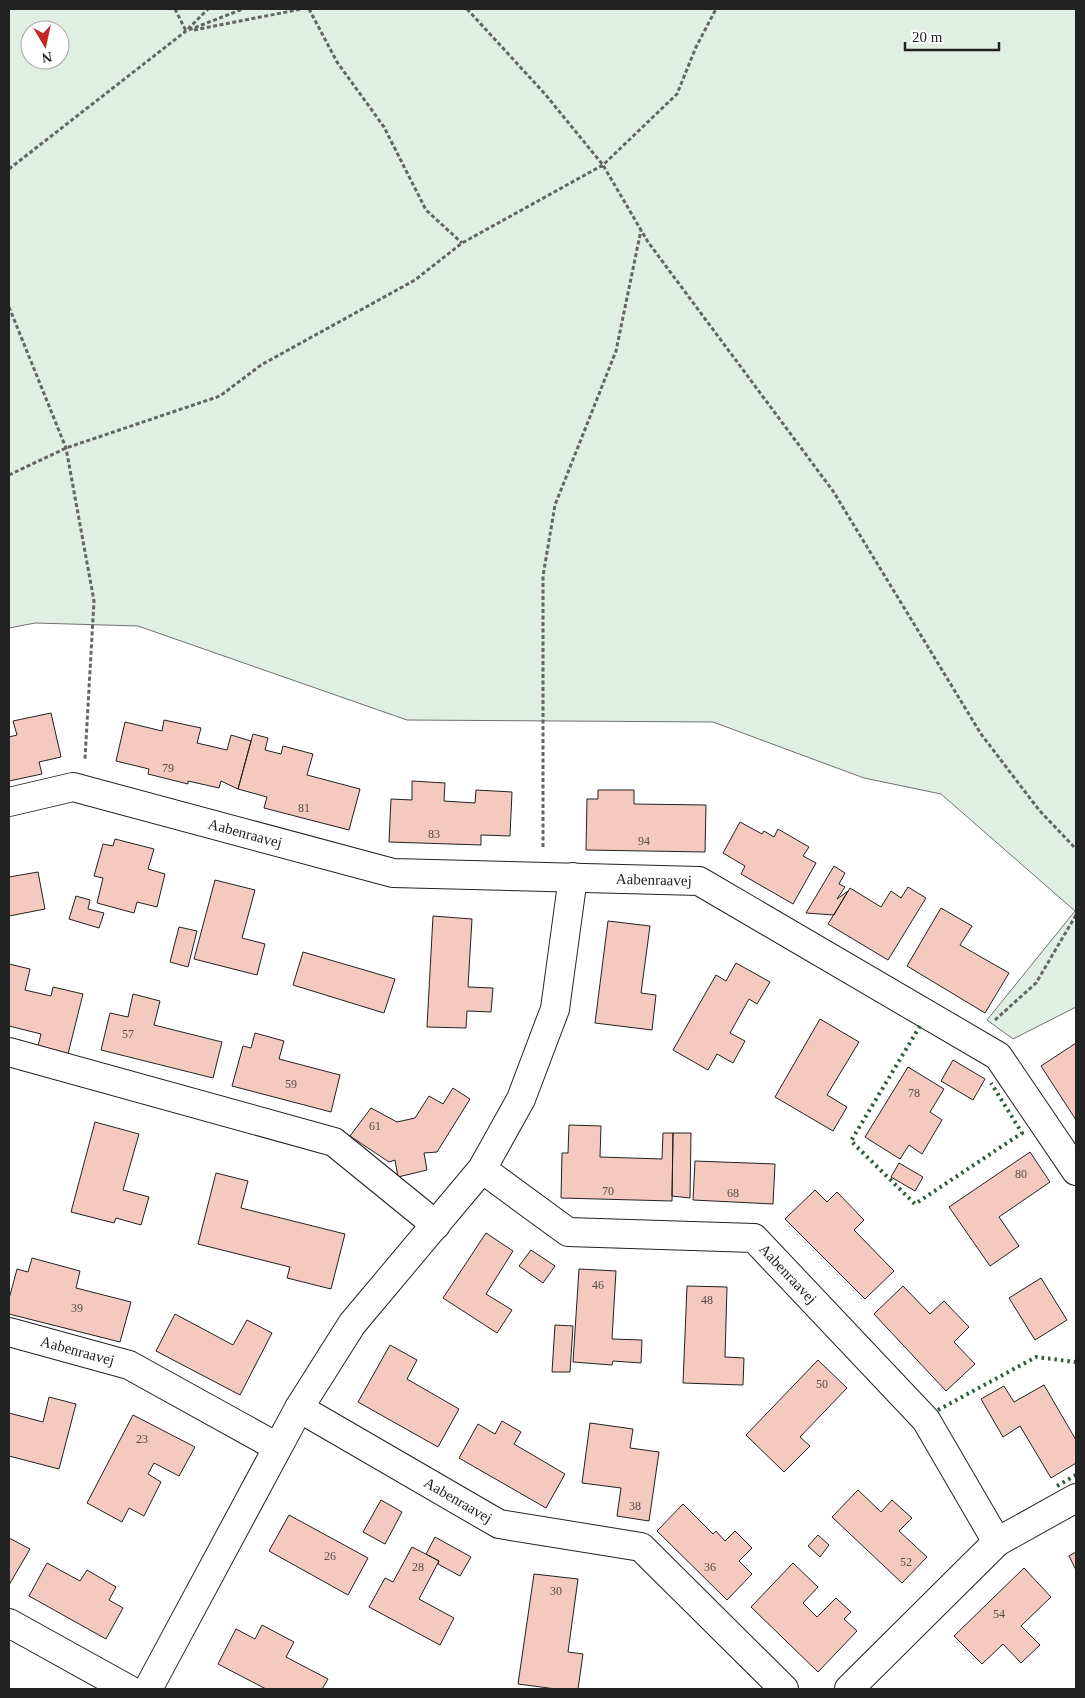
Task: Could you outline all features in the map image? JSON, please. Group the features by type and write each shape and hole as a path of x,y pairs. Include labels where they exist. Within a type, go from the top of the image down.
{"street":[{"name":"Aabenraavej","path":"9,802 73,787 393,873 699,881 998,1056 1076,1171"},
{"path":"148,1689 277,1447 299,1408 352,1324 482,1169 521,1099 555,1009 573,877"},
{"path":"9,1052 334,1142 436,1225"},
{"name":"Aabenraavej","path":"482,1169 568,1232 754,1238 926,1420 997,1542"},
{"name":"Aabenraavej","path":"9,1332 129,1364 277,1447"},
{"name":"Aabenraavej","path":"299,1408 499,1524 641,1547 784,1689"},
{"path":"849,1689 997,1542 1076,1498"},
{"path":"9,1623 128,1689"}],"path":[{"path":"175,9 186,31"},
{"path":"9,169 186,31 208,9"},
{"path":"186,31 243,9"},
{"path":"186,31 302,9"},
{"path":"310,9 337,62 384,127 426,210 462,243"},
{"path":"467,9 545,94 603,166 641,230 833,491 980,734 1039,810 1076,849"},
{"path":"9,475 66,448 220,396 261,366 415,280 462,243 603,166 677,94 696,47 716,9"},
{"path":"543,876 543,576 555,505 616,351 641,230"},
{"path":"9,307 66,448 94,601 84,790"},
{"path":"972,1041 1036,983 1076,915"}],"green space":[{"path":"9,9 1076,9 1076,1007 1013,1039 987,1020 1075,911 941,794 864,778 713,722 407,720 138,626 35,623 9,628"}],"building":[{"path":"51,713 61,757 39,762 42,774 9,781 9,737 17,735 13,721"},
{"path":"164,720 201,728 197,743 227,750 231,735 251,741 238,789 221,781 219,788 188,781 188,784 148,774 149,769 116,761 125,722 162,731"},
{"path":"253,734 268,738 265,750 281,754 283,746 313,754 307,775 360,789 349,830 264,808 267,797 238,789"},
{"path":"412,781 445,783 444,801 475,803 476,790 512,792 510,836 481,835 481,845 389,842 391,799 412,800"},
{"path":"598,790 634,790 634,804 706,805 705,852 586,850 587,799 598,799"},
{"path":"740,822 762,834 764,831 774,837 778,829 809,847 803,856 816,863 793,904 741,874 745,866 723,853"},
{"path":"115,839 154,849 148,869 165,874 157,907 137,902 134,913 97,903 103,878 94,876 103,844 113,846"},
{"path":"834,866 845,873 839,884 845,887 837,899 848,891 834,915 806,913"},
{"path":"38,872 45,909 9,916 9,877"},
{"path":"215,880 255,890 242,938 265,944 257,975 194,959"},
{"path":"908,887 926,898 888,960 828,924 850,888 881,907 891,891 901,898"},
{"path":"76,896 90,900 88,909 104,913 99,928 69,919"},
{"path":"941,908 972,926 960,945 1009,973 985,1013 907,966"},
{"path":"433,916 472,919 468,987 493,988 491,1012 467,1011 466,1028 427,1027"},
{"path":"608,921 650,926 641,993 656,995 652,1030 595,1023"},
{"path":"179,927 197,931 188,967 170,962"},
{"path":"303,952 395,979 384,1013 293,985"},
{"path":"736,963 770,982 757,1004 749,999 730,1033 745,1041 733,1063 717,1054 708,1070 673,1050 716,975 726,981"},
{"path":"9,964 30,969 25,990 51,996 53,987 83,994 68,1054 38,1046 41,1034 9,1026"},
{"path":"133,994 160,1001 154,1025 222,1042 213,1078 101,1050 110,1013 128,1017"},
{"path":"820,1019 859,1042 827,1095 847,1107 833,1131 775,1097"},
{"path":"255,1033 284,1041 279,1059 340,1075 331,1112 232,1086 243,1046 251,1048"},
{"path":"1076,1043 1076,1120 1041,1066"},
{"path":"953,1060 985,1079 973,1100 941,1081"},
{"path":"908,1067 944,1089 930,1112 942,1120 922,1154 909,1145 900,1159 865,1137"},
{"path":"453,1088 470,1099 437,1152 424,1153 427,1170 398,1177 395,1160 389,1162 350,1136 371,1108 397,1122 415,1118 429,1096 443,1104"},
{"path":"95,1122 139,1134 123,1190 149,1197 141,1225 116,1218 114,1223 71,1212"},
{"path":"569,1125 601,1126 600,1157 662,1159 663,1133 673,1133 672,1201 561,1198 562,1153 568,1153"},
{"path":"673,1133 691,1133 690,1198 672,1196"},
{"path":"1030,1152 1050,1182 999,1217 1019,1246 990,1266 949,1207"},
{"path":"695,1161 775,1164 773,1204 693,1200"},
{"path":"899,1163 923,1177 915,1191 891,1177"},
{"path":"216,1173 248,1181 241,1208 345,1234 331,1289 287,1278 290,1267 198,1244"},
{"path":"815,1190 827,1202 837,1192 864,1220 854,1230 894,1271 865,1299 785,1219"},
{"path":"486,1233 513,1251 486,1294 512,1310 497,1333 443,1298"},
{"path":"531,1250 555,1266 543,1283 519,1266"},
{"path":"32,1258 80,1271 76,1288 131,1302 120,1342 9,1314 9,1299 17,1269 28,1272"},
{"path":"579,1269 616,1271 612,1339 642,1340 641,1363 613,1361 612,1365 573,1362"},
{"path":"1041,1278 1067,1320 1035,1340 1009,1298"},
{"path":"687,1286 727,1287 725,1357 744,1358 743,1385 683,1383"},
{"path":"903,1286 930,1314 944,1301 969,1327 954,1342 975,1364 946,1391 874,1314"},
{"path":"175,1314 233,1345 247,1320 272,1333 240,1395 156,1351"},
{"path":"555,1325 573,1326 570,1372 552,1372"},
{"path":"390,1345 417,1360 407,1379 459,1409 438,1447 358,1402"},
{"path":"818,1360 847,1388 800,1437 810,1446 784,1472 746,1435"},
{"path":"1044,1385 1076,1440 1076,1463 1051,1478 1020,1426 1003,1437 981,1399 1004,1386 1014,1402"},
{"path":"49,1397 76,1404 59,1469 9,1456 9,1413 43,1422"},
{"path":"133,1415 195,1447 179,1476 154,1463 148,1474 161,1482 144,1516 129,1508 122,1522 87,1503"},
{"path":"502,1421 521,1432 514,1444 565,1474 546,1508 459,1458 478,1424 495,1434"},
{"path":"590,1423 633,1429 630,1448 659,1452 649,1521 617,1516 621,1488 582,1483"},
{"path":"858,1490 881,1512 892,1500 912,1518 899,1531 927,1557 902,1583 832,1517"},
{"path":"381,1500 402,1512 385,1544 363,1532"},
{"path":"683,1504 713,1534 716,1531 725,1541 735,1531 752,1548 739,1561 752,1574 727,1600 657,1531"},
{"path":"289,1515 368,1558 348,1595 269,1551"},
{"path":"818,1535 829,1545 820,1557 808,1546"},
{"path":"435,1537 471,1557 460,1576 438,1564 439,1561 426,1554"},
{"path":"9,1538 30,1549 9,1585"},
{"path":"412,1547 439,1561 419,1599 454,1618 440,1645 369,1607 385,1578 393,1582"},
{"path":"1076,1552 1076,1570 1069,1556"},
{"path":"47,1563 80,1581 87,1570 116,1587 109,1600 123,1608 106,1639 29,1596"},
{"path":"793,1563 818,1587 803,1603 817,1617 836,1598 851,1612 844,1619 857,1631 818,1672 751,1607"},
{"path":"1024,1568 1051,1597 1021,1626 1040,1645 1021,1663 1003,1644 982,1664 954,1636"},
{"path":"534,1574 578,1579 568,1652 583,1654 578,1689 556,1689 518,1684"},
{"path":"262,1625 294,1642 286,1657 328,1679 322,1689 266,1689 218,1664 236,1629 255,1639"}],"hedge":[{"path":"920,1026 851,1141 915,1204 1022,1133 991,1083"},
{"path":"938,1410 1036,1357 1076,1362"},
{"path":"1057,1486 1076,1475"}]}
